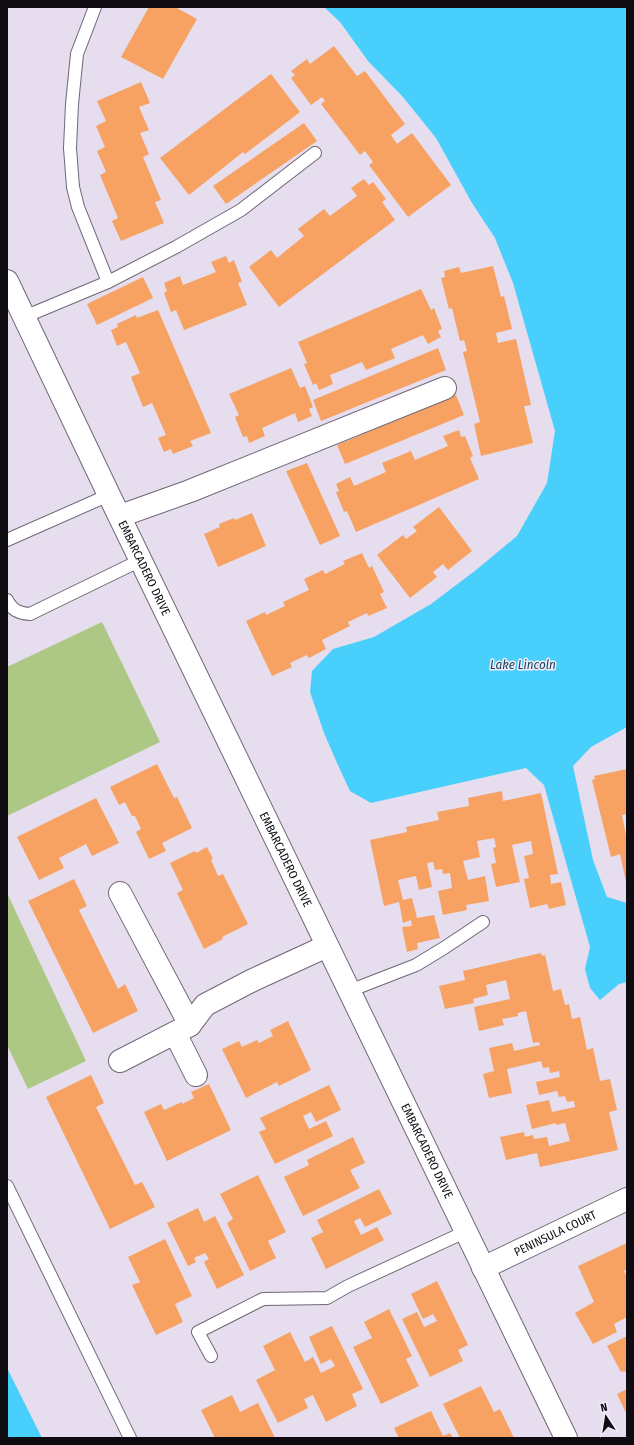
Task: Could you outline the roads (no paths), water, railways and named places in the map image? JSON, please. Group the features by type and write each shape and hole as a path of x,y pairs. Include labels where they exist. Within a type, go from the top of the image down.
{"street":[{"name":"EMBARCADERO DRIVE","path":"7,281 465,1232 566,1438"},
{"path":"120,516 190,491 445,388"},
{"path":"120,893 182,1029 196,1074"},
{"path":"120,1061 182,1029 205,1005 253,980 327,946"},
{"name":"PENINSULA COURT","path":"483,1268 627,1199"}],"lane":[{"path":"95,7 77,54 72,104 70,148 72,187 78,207 108,282"},
{"path":"24,316 108,282 176,247 240,210 315,153"},
{"path":"7,540 109,495"},
{"path":"7,600 11,607 19,613 30,614 141,560"},
{"path":"349,991 416,964 444,948 483,922"},
{"path":"7,1186 130,1438"},
{"path":"211,1356 198,1332 264,1299 327,1298 348,1286 465,1232"}],"water":[{"name":"Lake Lincoln","path":"324,7 627,7 627,727 591,747 573,766 593,860 607,897 627,903 627,982 619,984 600,1000 590,988 585,969 590,947 544,785 526,768 371,803 350,791 324,733 310,692 312,671 333,649 374,637 431,604 476,570 517,536 547,483 555,431 513,283 495,238 472,203 436,138 403,97 368,61 340,22"},
{"path":"7,1368 42,1438 7,1438"}]}
